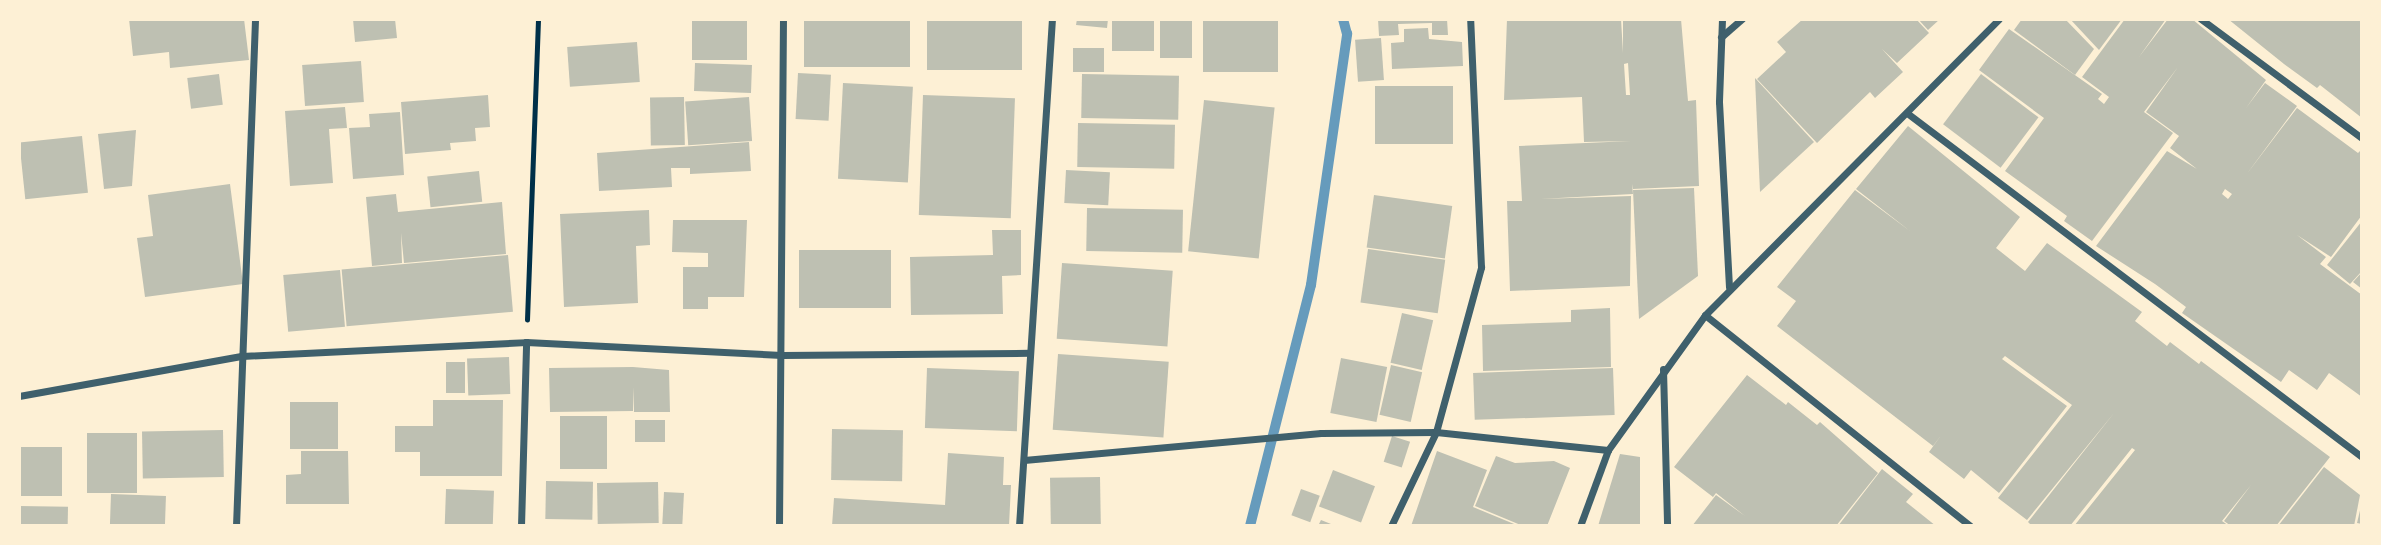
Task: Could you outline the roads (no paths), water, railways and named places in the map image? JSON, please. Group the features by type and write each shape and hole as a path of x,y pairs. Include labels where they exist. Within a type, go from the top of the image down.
{"street":[{"path":"236,526 255,19"},
{"path":"779,526 783,19"},
{"path":"1019,526 1028,353 1052,19"},
{"path":"1391,526 1436,432 1481,267 1469,19"},
{"path":"1722,19 1719,102 1729,287"},
{"path":"1721,37 1742,19"},
{"path":"1580,526 1608,450 1663,369 1705,315 1729,287 1999,19"},
{"path":"2202,19 2362,138"},
{"path":"1907,113 2362,457"},
{"path":"1705,315 1970,526"},
{"path":"521,526 526,342"},
{"path":"19,396 242,356 526,342 782,355 1028,353"},
{"path":"1663,369 1667,526"},
{"path":"1024,460 1220,439 1321,433 1436,432 1608,450"}],"waterway":[{"path":"1250,526 1311,285 1347,34 1343,19"}]}
